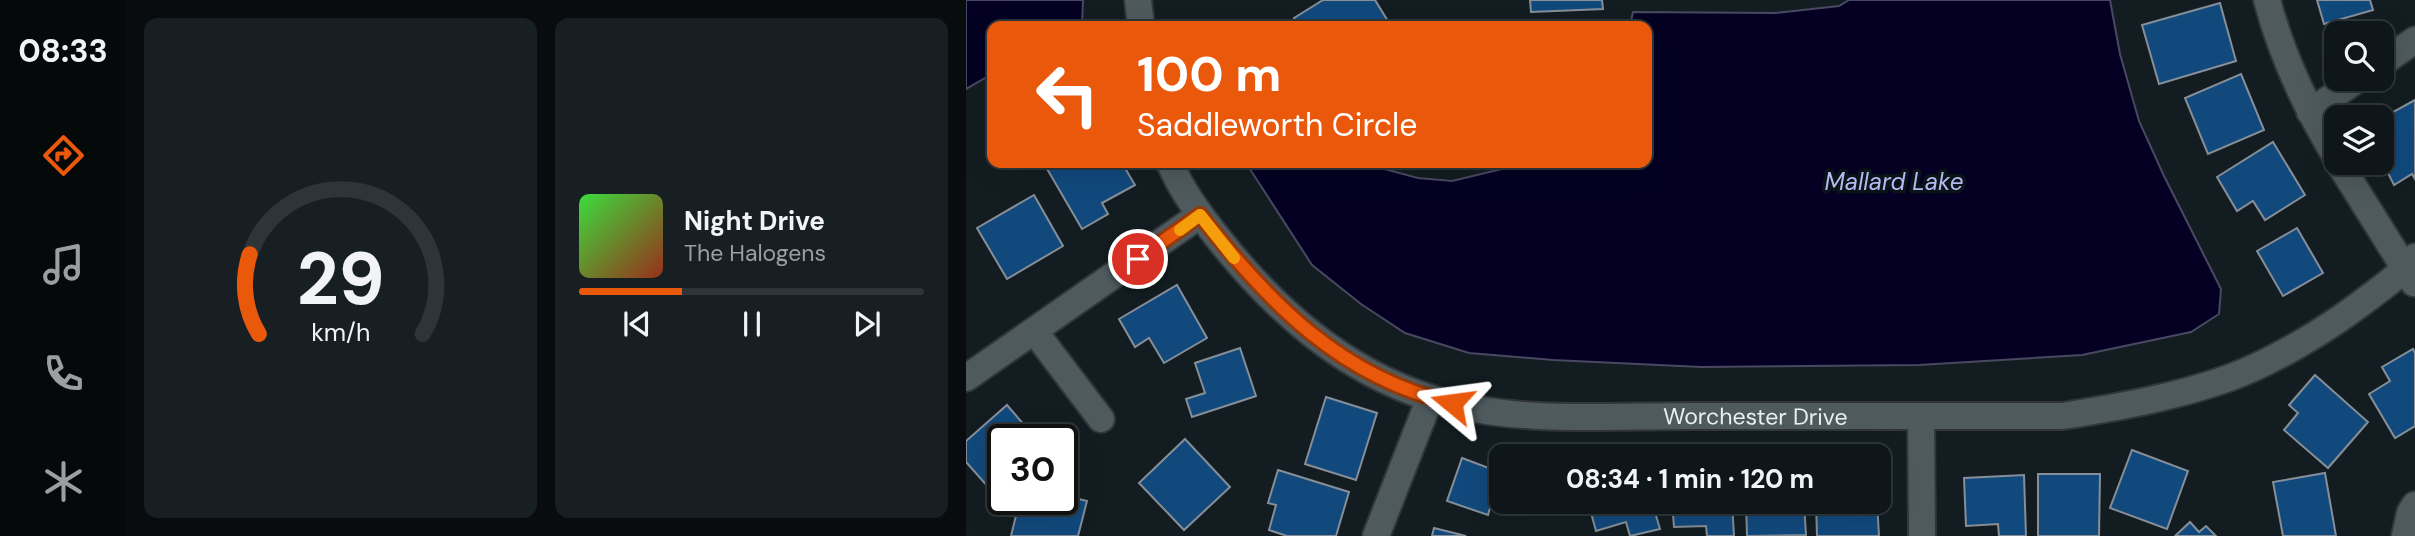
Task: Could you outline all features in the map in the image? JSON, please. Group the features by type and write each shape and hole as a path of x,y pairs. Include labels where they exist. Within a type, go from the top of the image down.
{"street":[{"path":"1138,0 1140,21"},
{"path":"2267,0 2277,39 2293,78 2324,136"},
{"path":"2394,55 2415,40"},
{"path":"2310,111 2340,91"},
{"name":"Worchester Drive","path":"1172,168 1200,215 1239,265 1279,307 1320,341 1364,370 1430,398 1527,416 2063,416 2122,406 2231,378 2300,344 2413,269"},
{"path":"2347,175 2413,269"},
{"path":"966,378 1200,215"},
{"path":"1035,332 1101,419"},
{"path":"1376,536 1430,398"},
{"path":"1921,417 1922,536"},
{"path":"2405,536 2410,513 2415,505"}],"water":[{"path":"966,0 1083,0 1082,21 987,21 987,77 966,89"},
{"name":"Mallard Lake","path":"1849,0 2110,0 2120,54 2139,121 2221,289 2219,314 2191,332 2082,355 1919,365 1701,367 1469,353 1405,333 1361,304 1312,265 1249,168 1381,168 1418,178 1452,181 1506,168 1652,168 1652,21 1631,21 1633,12 1775,13 1839,6"}],"building":[{"path":"1323,0 1375,0 1388,21 1296,21 1294,18"},
{"path":"1530,0 1602,0 1603,9 1531,12"},
{"path":"2317,0 2370,0 2373,10 2334,21 2324,21 2324,24"},
{"path":"2220,3 2236,61 2159,84 2142,25"},
{"path":"2241,74 2264,130 2208,154 2185,98"},
{"path":"2415,100 2415,179 2412,174 2394,185 2389,175 2394,175 2394,111"},
{"path":"2273,142 2305,195 2265,220 2253,201 2237,211 2217,177"},
{"path":"1047,168 1125,168 1135,185 1102,203 1108,214 1082,229"},
{"path":"1034,195 1063,246 1007,279 977,228"},
{"path":"2297,228 2323,273 2283,296 2257,251"},
{"path":"1177,285 1207,338 1164,363 1149,338 1135,347 1119,319"},
{"path":"1240,348 1256,396 1192,417 1186,399 1205,393 1195,363"},
{"path":"2413,349 2415,426 2395,438 2369,394 2390,381 2382,367"},
{"path":"2315,375 2368,422 2328,468 2284,430 2298,413 2289,405"},
{"path":"1326,397 1377,413 1356,480 1305,464"},
{"path":"1007,405 1023,424 987,424 987,486 966,462 966,441"},
{"path":"1185,439 1230,487 1184,530 1139,483"},
{"path":"2132,450 2188,471 2167,529 2110,508"},
{"path":"1462,458 1489,468 1488,515 1447,501"},
{"path":"1278,470 1349,492 1336,536 1287,536 1269,530 1276,505 1268,503"},
{"path":"2325,473 2336,536 2283,536 2273,482"},
{"path":"2038,474 2100,474 2099,536 2038,536"},
{"path":"2024,475 2026,536 1999,536 1998,524 1966,526 1964,478"},
{"path":"1078,499 1087,501 1078,536 1011,536 1016,515 1078,515"},
{"path":"1591,514 1656,514 1660,529 1630,536 1626,522 1596,531"},
{"path":"1673,514 1733,514 1734,536 1707,536 1706,526 1674,527"},
{"path":"1746,514 1805,514 1806,535 1747,536"},
{"path":"1816,514 1878,514 1879,536 1817,536"},
{"path":"2190,522 2199,532 2206,526 2216,536 2175,536"},
{"path":"1434,528 1466,536 1432,536"}],"slow traffic":[{"path":"1180,230 1200,215 1234,258"}],"route":[{"path":"1138,259 1200,215 1239,265 1279,307 1320,341 1364,370 1430,398 1452,403"}]}
